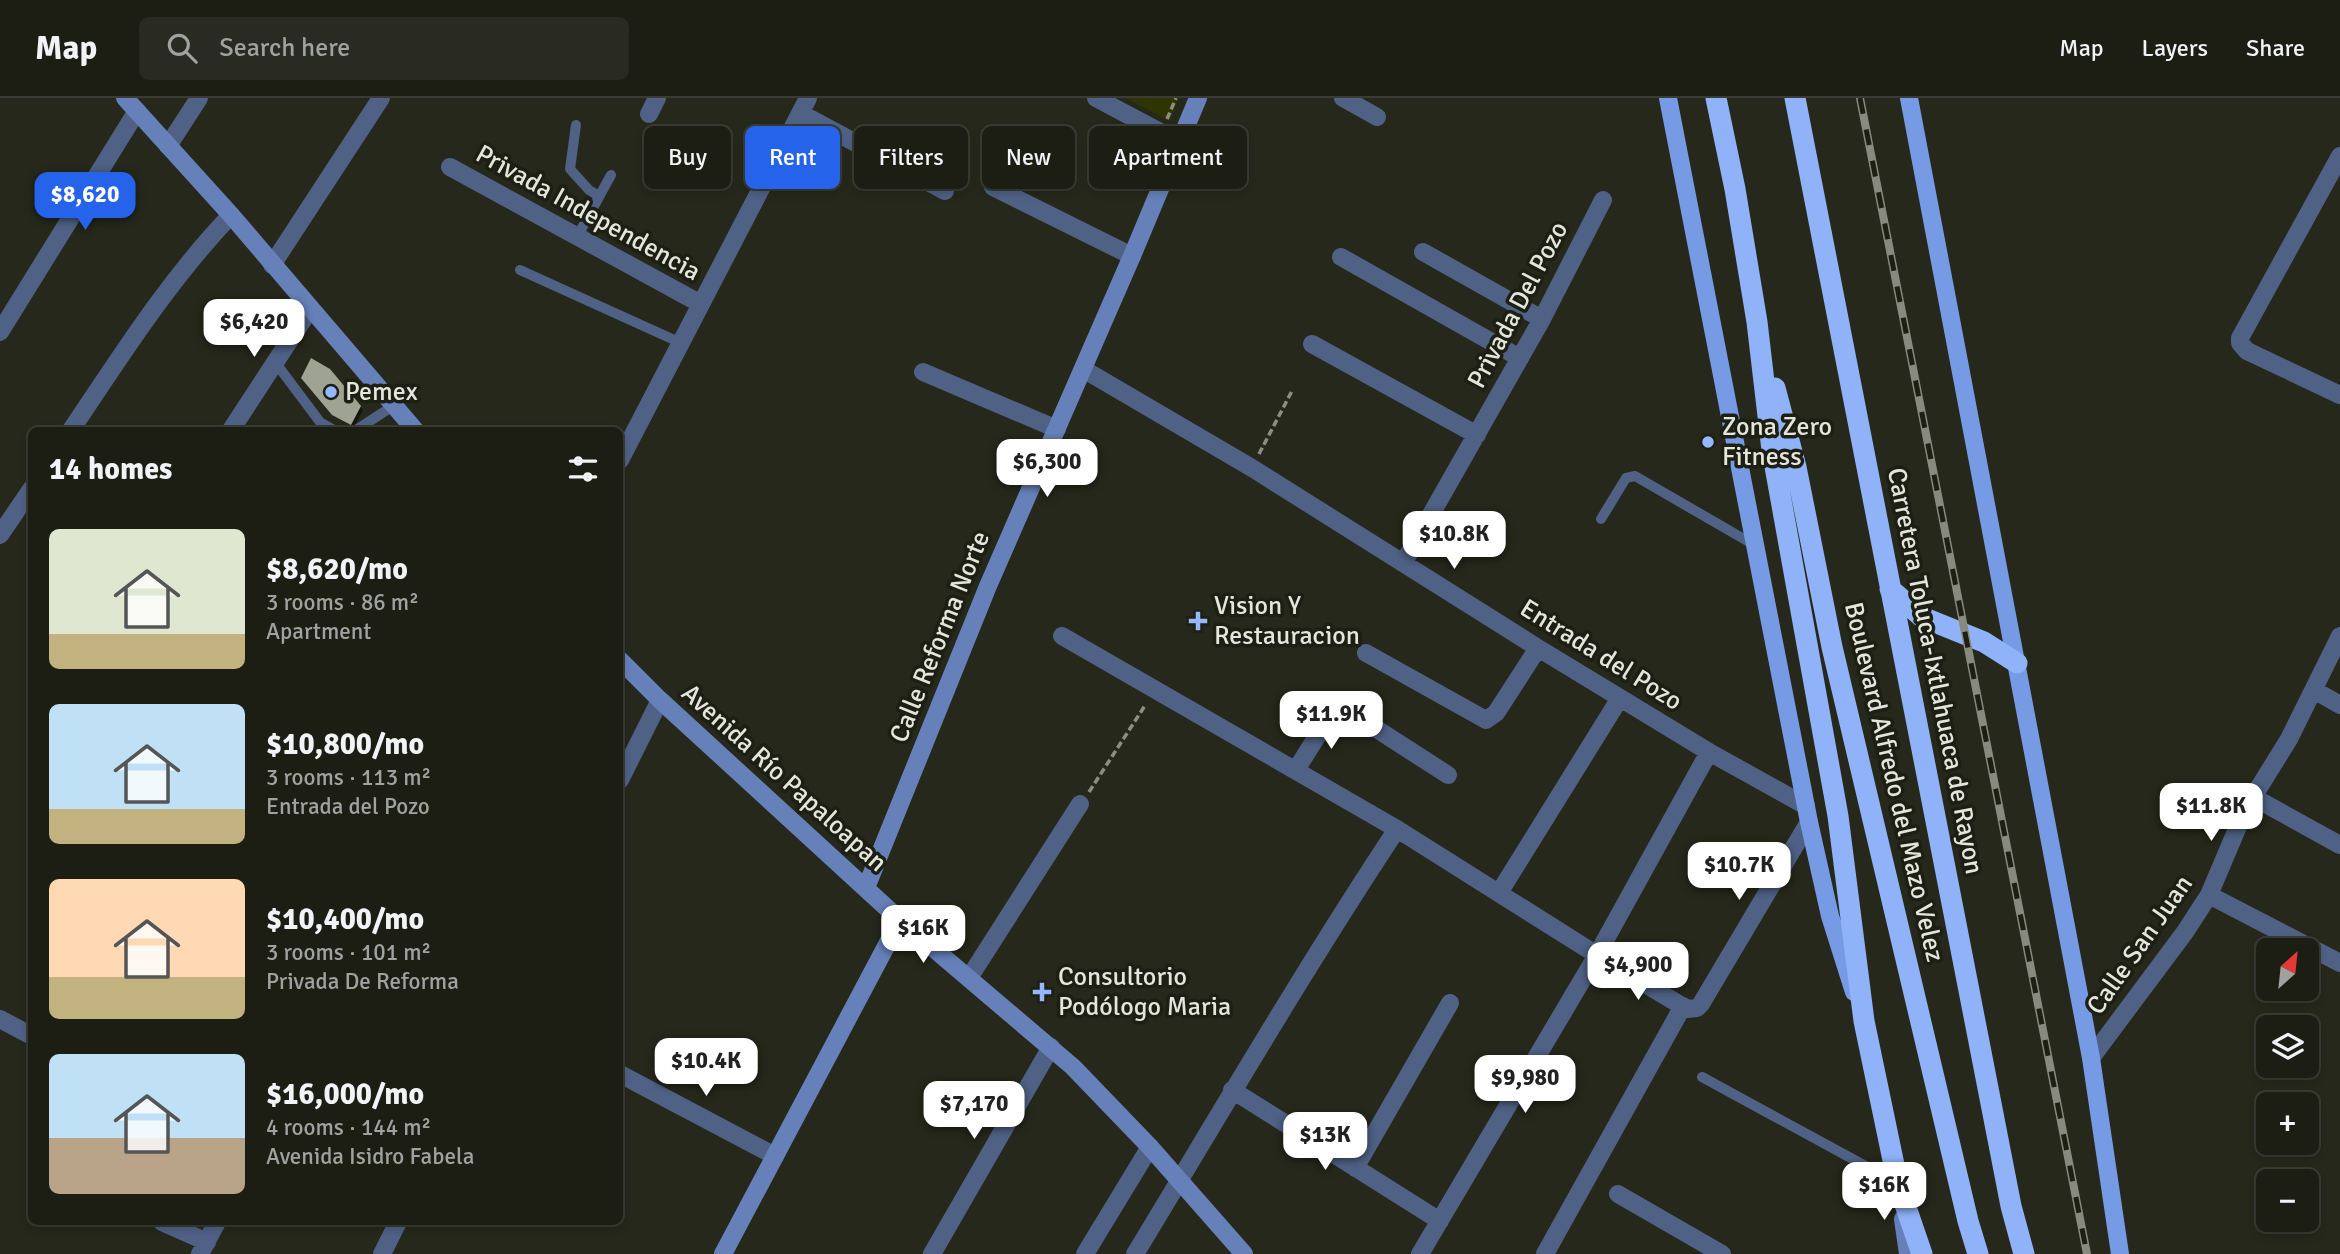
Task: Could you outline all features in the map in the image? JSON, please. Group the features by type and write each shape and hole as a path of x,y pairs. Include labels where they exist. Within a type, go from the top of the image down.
{"highway":[{"path":"1716,98 1735,189 1757,322 1772,450 1838,816 1864,1021 1898,1184 1922,1254"},
{"name":"Carretera Toluca-Ixtlahuaca de Rayon","path":"1795,98 2011,1206 2024,1254"},
{"name":"Boulevard Alfredo del Mazo Velez","path":"1757,322 1796,467 1835,660 1978,1254"},
{"path":"1890,589 1922,617 1983,642 2017,663"}],"main road":[{"name":"Calle Reforma Norte","path":"1186,126 1198,98"},
{"path":"1668,98 1807,814 1830,916 1864,1021"},
{"path":"1909,98 2091,1058 2120,1254"},
{"path":"131,105 231,215 410,427"},
{"name":"Calle Reforma Norte","path":"866,888 988,586 1160,189"},
{"name":"Avenida Río Papaloapan","path":"623,663 900,920 1051,1047 1100,1092 1244,1254"},
{"path":"723,1254 900,920"},
{"path":"1898,1184 1908,1254"},
{"path":"2113,1205 2133,1254"}],"street":[{"path":"169,146 199,98"},
{"path":"272,265 381,98"},
{"path":"1096,98 1149,126"},
{"path":"1343,98 1377,117"},
{"path":"0,332 131,105"},
{"path":"623,454 804,106 945,191"},
{"path":"2340,156 2240,338 2240,343 2247,351 2340,395"},
{"name":"Privada Independencia","path":"450,167 701,304"},
{"path":"997,189 1132,256"},
{"name":"Privada Del Pozo","path":"1404,562 1542,319 1603,200"},
{"path":"73,427 159,299 201,246 231,215"},
{"path":"1423,252 1542,319"},
{"path":"1341,257 1520,359"},
{"path":"233,427 310,309"},
{"path":"1312,344 1477,435"},
{"name":"Entrada del Pozo","path":"1083,369 1252,468 1807,814"},
{"path":"923,372 1057,429"},
{"path":"0,535 28,494"},
{"path":"1062,636 1397,829 1597,955 1688,1008"},
{"name":"Calle San Juan","path":"2091,1058 2161,965 2209,895 2236,830 2253,797 2290,739 2340,636"},
{"path":"1366,653 1486,720 1496,713 1538,648"},
{"path":"2314,690 2340,705"},
{"path":"1499,893 1620,698"},
{"path":"623,773 660,700"},
{"path":"1296,770 1334,709 1341,706 1448,775"},
{"path":"1420,1254 1597,955 1709,752"},
{"path":"2253,797 2340,845"},
{"path":"969,978 1080,804"},
{"path":"1545,1254 1688,1008 1701,1004 1807,814"},
{"path":"1135,1254 1232,1090 1397,829"},
{"path":"2209,895 2340,962"},
{"path":"1355,1168 1450,1003"},
{"path":"0,1019 28,1034"},
{"path":"932,1254 1051,1047"},
{"path":"623,1075 775,1156"},
{"path":"1232,1090 1440,1221"},
{"path":"1085,1254 1150,1147"},
{"path":"1618,1195 1721,1254"},
{"path":"167,1225 204,1248 216,1225"},
{"path":"382,1254 396,1225"}],"lane":[{"path":"576,125 570,169 589,190 600,196"},
{"path":"577,237 611,175"},
{"path":"520,270 681,343"},
{"path":"275,362 320,422 329,427"},
{"path":"361,427 393,406"},
{"path":"1601,519 1626,478 1634,477 1757,547"},
{"path":"1702,1077 1898,1184"}],"path":[{"path":"1252,468 1293,389"},
{"path":"1080,804 1155,691"}],"green space":[{"path":"1126,98 1179,98 1170,121"}],"building":[{"name":"Pemex","path":"311,358 330,369 361,406 351,425 332,415 301,378"}],"railway":[{"path":"1860,98 2087,1254"}],"place":[{"name":"Pemex","path":"331,392"},
{"name":"Zona Zero Fitness","path":"1708,442"},
{"name":"Vision Y Restauracion","path":"1198,621"},
{"name":"Consultorio Podólogo Maria","path":"1042,992"}]}
